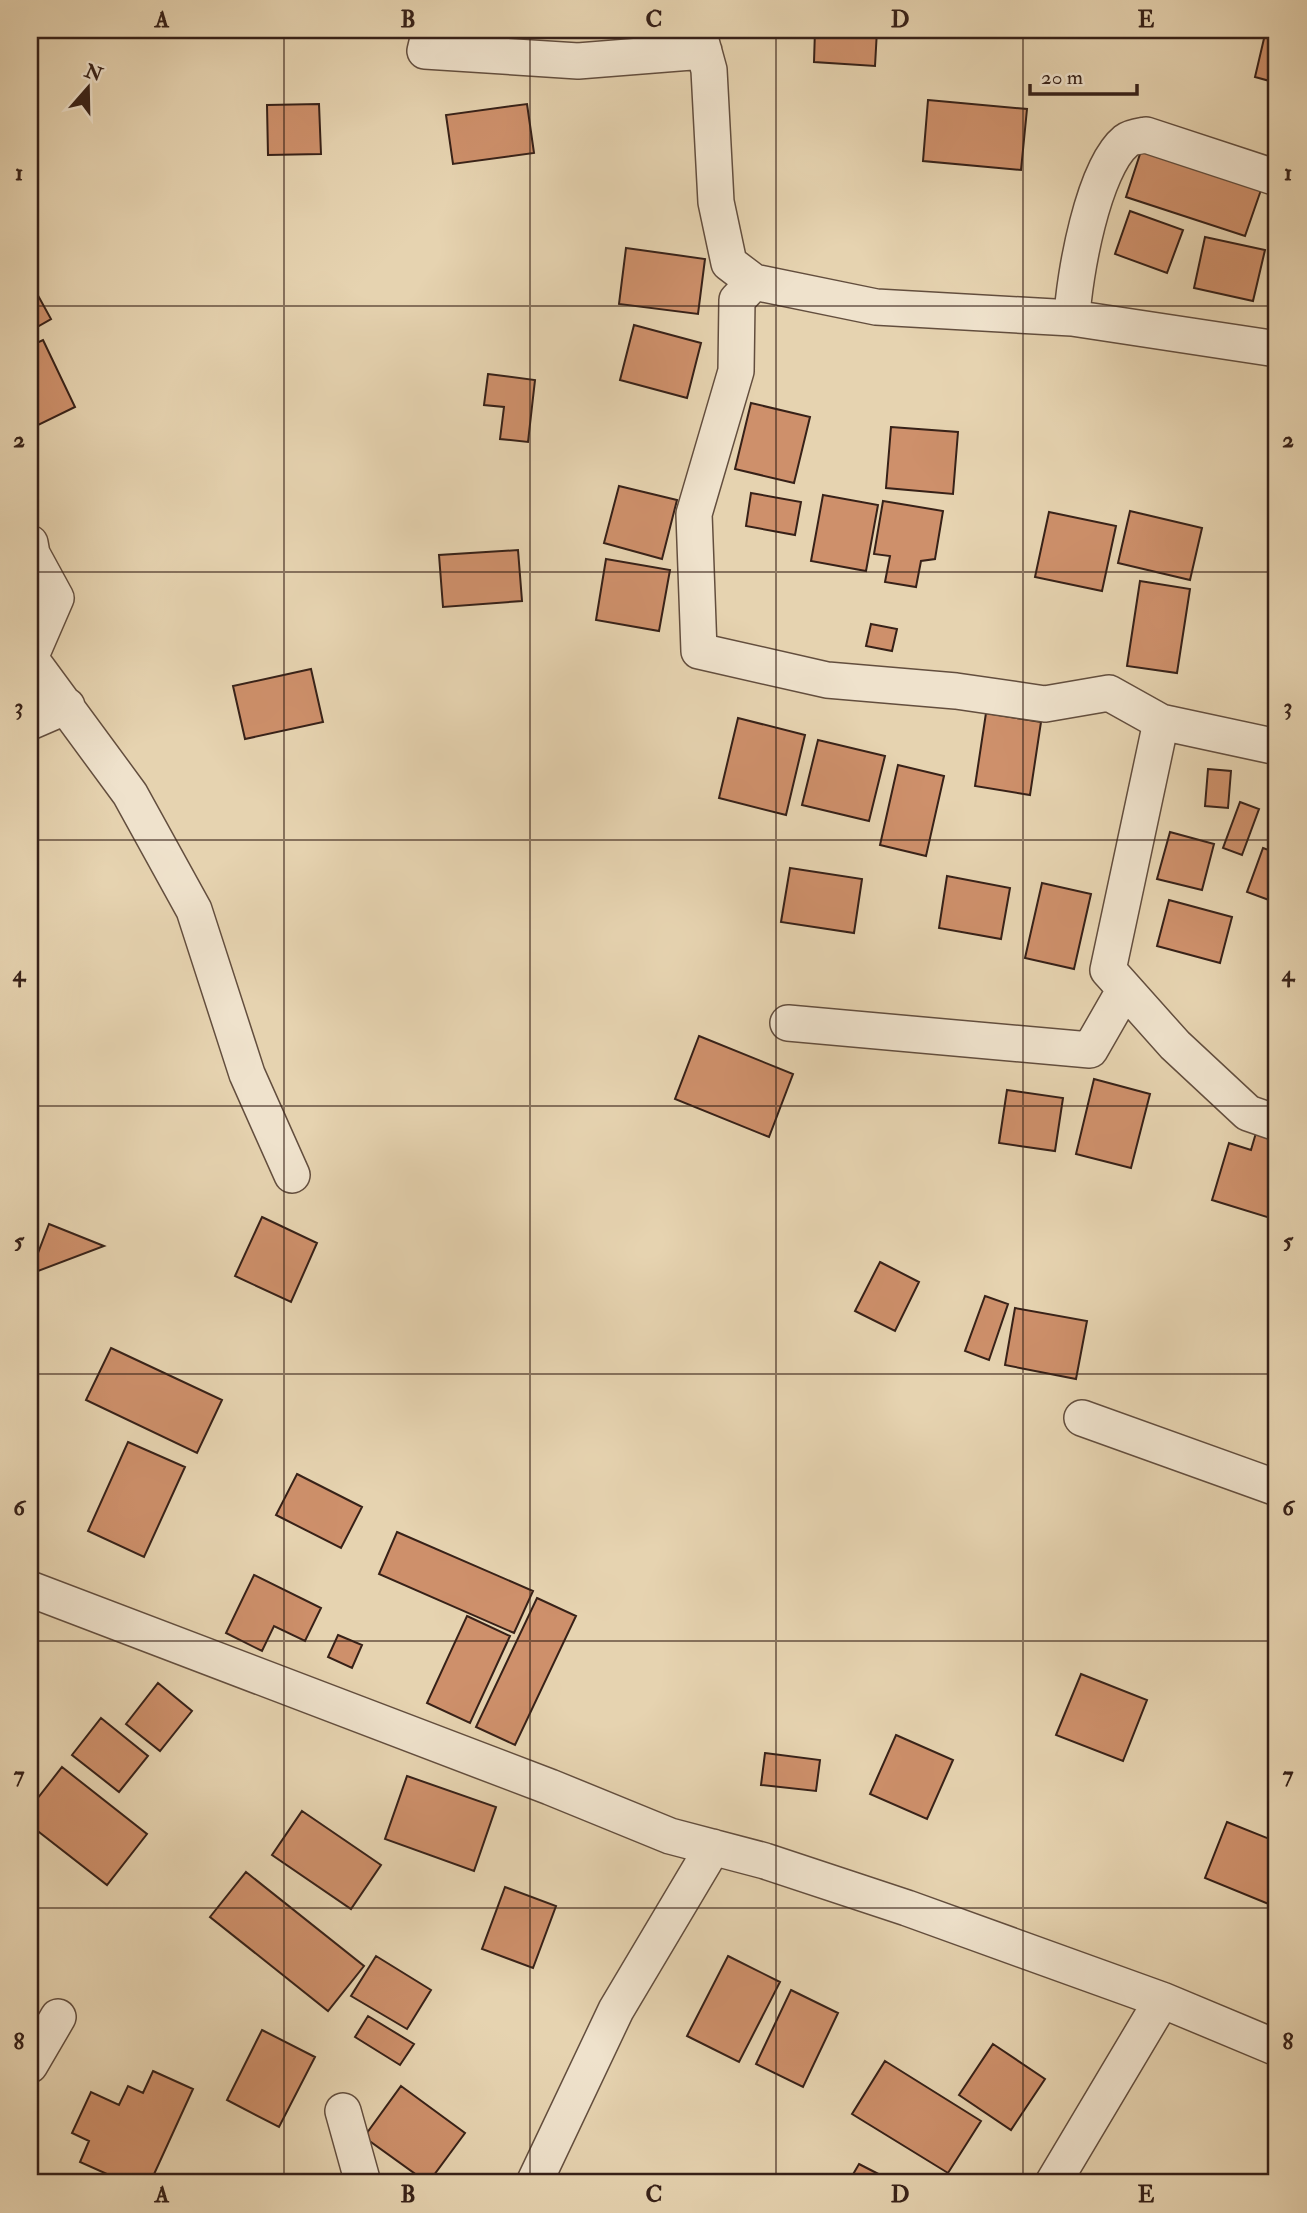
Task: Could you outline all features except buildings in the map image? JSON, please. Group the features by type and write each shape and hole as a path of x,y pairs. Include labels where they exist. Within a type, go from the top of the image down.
{"street":[{"path":"430,30 425,51 578,61 701,40 709,71 716,202 726,251 729,263 754,282 876,307 1072,318 1277,349"},
{"path":"1072,318 1074,282 1105,167 1127,139 1146,135 1277,178"},
{"path":"754,282 737,300 736,371 694,514 699,651 827,680 956,691 1045,704 1109,693 1161,722 1277,747"},
{"path":"30,542 32,554 56,598 30,658 130,794 194,910 247,1074 292,1175"},
{"path":"30,722 67,706"},
{"path":"1161,722 1108,970 1175,1045 1248,1113 1277,1123"},
{"path":"788,1023 1090,1050 1125,989"},
{"path":"1082,1418 1277,1488"},
{"path":"30,1589 550,1787 670,1836 765,1861 907,1908 1162,2000 1277,2048"},
{"path":"534,2183 616,2010 713,1847"},
{"path":"1053,2183 1162,2000"},
{"path":"30,2065 58,2017"},
{"path":"343,2111 363,2183"}]}
